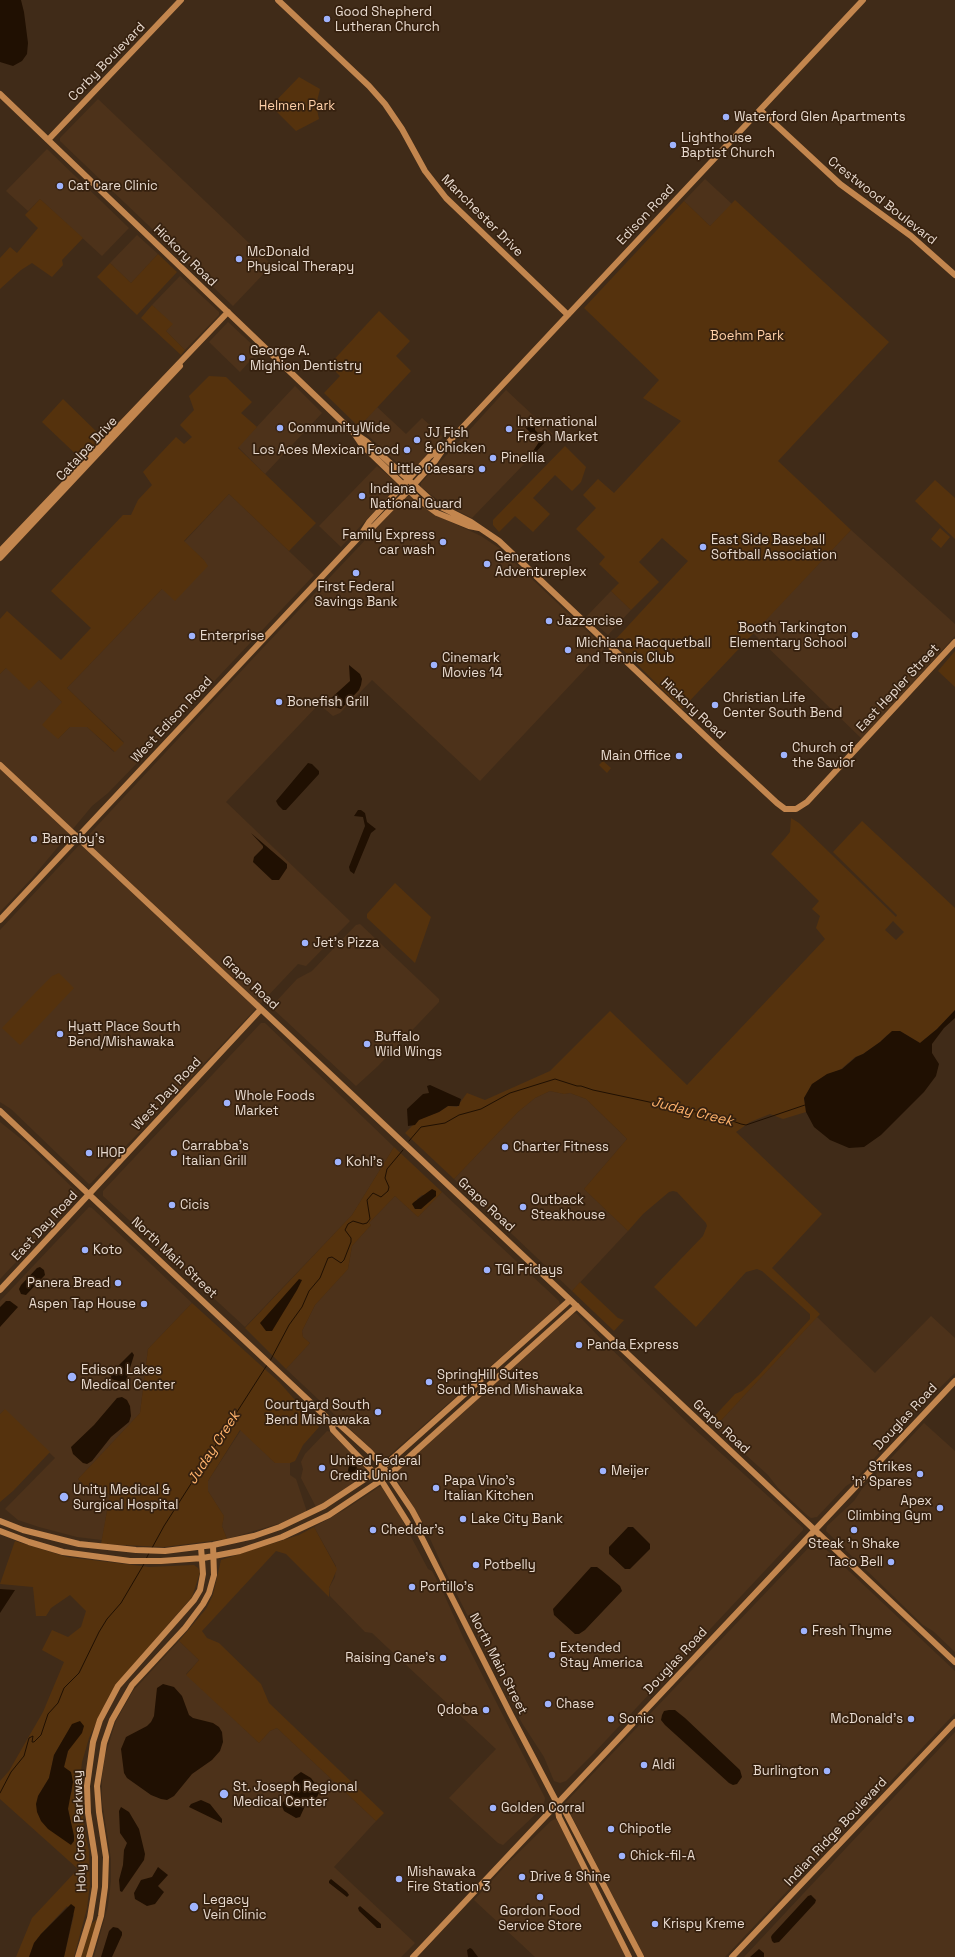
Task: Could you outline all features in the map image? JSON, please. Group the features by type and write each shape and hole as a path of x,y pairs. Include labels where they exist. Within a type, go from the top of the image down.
{"street":[{"name":"Corby Boulevard","path":"48,140 181,0"},
{"name":"Manchester Drive","path":"278,0 385,104 397,120 425,171 446,198 568,315"},
{"name":"Edison Road","path":"411,487 435,461 446,445 863,0"},
{"name":"Hickory Road","path":"0,94 354,433 362,445 403,485 411,487 441,508 471,522 499,542 777,803 787,809"},
{"name":"Crestwood Boulevard","path":"760,110 840,184 910,236 955,275"},
{"name":"Catalpa Drive","path":"0,551 228,312"},
{"name":"Catalpa Drive","path":"0,558 176,371 188,355"},
{"name":"Hickory Road","path":"354,433 366,440 408,480 411,487"},
{"name":"Edison Road","path":"403,485 430,456 446,445"},
{"name":"West Edison Road","path":"0,920 77,836 360,536 369,522 403,485"},
{"name":"West Edison Road","path":"360,536 374,526 411,487"},
{"name":"East Hepler Street","path":"787,809 796,809 807,802 955,642"},
{"name":"Grape Road","path":"0,765 955,1662"},
{"name":"West Day Road","path":"90,1194 261,1009"},
{"name":"North Main Street","path":"0,1111 331,1422 339,1424 370,1452 383,1467 419,1523 420,1534 511,1715 557,1803 565,1811 641,1957"},
{"name":"East Day Road","path":"0,1290 90,1194"},
{"path":"0,1521 24,1530 79,1544 136,1550 164,1551 213,1545 254,1536 294,1521 339,1497 383,1467 570,1300"},
{"path":"0,1531 29,1542 63,1552 130,1561 161,1562 215,1556 263,1544 297,1531 329,1515 389,1475 577,1306"},
{"name":"Douglas Road","path":"413,1957 955,1381"},
{"name":"North Main Street","path":"331,1422 333,1430 381,1480 411,1528 420,1534"},
{"name":"Holy Cross Parkway","path":"90,1957 101,1916 106,1887 106,1857 99,1812 97,1786 104,1743 112,1720 132,1685 185,1628 203,1604 212,1584 215,1556 213,1545"},
{"name":"Holy Cross Parkway","path":"78,1957 91,1912 95,1887 95,1858 88,1813 87,1786 93,1742 102,1715 118,1686 194,1600 202,1582 203,1558 201,1547"},
{"name":"Indian Ridge Boulevard","path":"732,1957 955,1722"},
{"name":"North Main Street","path":"557,1803 559,1817 629,1957"}],"shaded area":[{"path":"0,0 21,0 24,12 28,43 27,54 22,61 13,66 0,62"},
{"path":"98,99 272,265 233,306 60,141 60,138"},
{"path":"47,149 129,228 102,256 40,199 28,211 6,191"},
{"path":"705,179 732,204 710,226 684,201"},
{"path":"137,235 158,254 131,283 110,263"},
{"path":"180,276 219,312 219,315 185,350 166,331 172,324 152,305"},
{"path":"228,322 259,351 240,372 209,342"},
{"path":"295,386 322,413 265,474 238,447"},
{"path":"506,390 553,434 472,518 442,503 421,487 421,483"},
{"path":"377,407 406,434 422,418 443,437 411,472 407,472 359,427"},
{"path":"526,421 529,421 535,425 535,430 539,434 545,433 548,436 548,439 535,453 533,451 539,442 525,427"},
{"path":"377,466 396,482 397,487 341,547 319,526"},
{"path":"229,494 314,575 140,760 108,793 92,806 32,878 0,912 0,674 6,668 39,680 62,702 58,739 70,727 87,727 114,752 124,742 67,688 162,589 204,560 184,542"},
{"path":"411,495 438,516 481,536 499,548 605,648 480,781 372,680 340,713 333,716 319,704 226,802 350,921 306,966 298,964 89,1184 11,1109 0,1102 0,930 261,650 406,497"},
{"name":"Booth Tarkington Elementary School","path":"851,530 955,624 955,636 862,739 753,633"},
{"path":"611,591 631,610 608,635 587,616"},
{"path":"349,665 360,674 362,679 359,690 341,709 331,706 329,700 350,681"},
{"path":"308,763 312,764 319,771 319,774 286,810 283,810 276,801"},
{"path":"358,810 365,813 367,822 376,829 371,833 354,874 350,871 349,867 365,826 363,817 354,816"},
{"path":"251,833 287,864 287,868 279,880 272,880 253,862 254,857 263,848 263,846"},
{"path":"360,924 439,999 439,1002 378,1066 356,1086 271,1007 297,979 312,971 356,925"},
{"path":"955,1010 955,1018 944,1028 932,1044 932,1053 939,1064 936,1076 924,1092 881,1135 864,1147 849,1148 830,1140 814,1127 806,1112 804,1098 812,1084 827,1074 842,1069 856,1057 880,1042 892,1031 900,1031 920,1043 937,1029"},
{"path":"261,1023 265,1023 394,1147 352,1215 245,1327 103,1196 103,1191"},
{"path":"430,1085 461,1099 459,1106 448,1106 439,1112 419,1120 415,1125 408,1126 407,1109 423,1094 429,1093 427,1086"},
{"path":"550,1091 564,1094 570,1093 586,1099 627,1139 584,1189 628,1231 572,1291 454,1179 518,1112 535,1098"},
{"path":"0,1122 25,1142 77,1192 78,1196 0,1279"},
{"path":"432,1189 436,1191 436,1196 421,1209 415,1209 412,1204"},
{"path":"442,1192 559,1301 560,1305 385,1459 382,1459 286,1369 310,1343 303,1337 302,1331 315,1305 348,1269 352,1246 371,1225 369,1223 395,1196 418,1217"},
{"name":"Edison Lakes Medical Center","path":"89,1207 92,1208 192,1303 148,1349 140,1413 78,1479 87,1488 110,1494 102,1540 77,1537 39,1527 18,1520 5,1509 55,1458 4,1410 0,1414 0,1301"},
{"path":"40,1267 44,1270 45,1275 26,1295 21,1294 19,1289 21,1285 37,1268"},
{"path":"299,1279 302,1280 297,1290 272,1331 266,1331 260,1323"},
{"path":"6,1301 10,1301 18,1307 0,1327 0,1307"},
{"path":"576,1313 690,1425 803,1528 803,1530 593,1754 566,1781 560,1783 554,1781 544,1757 522,1723 442,1565 422,1521 395,1476 397,1471 573,1314"},
{"path":"931,1316 955,1338 955,1373 916,1411 854,1481 846,1486 817,1517 811,1518 808,1516 778,1488 768,1475 715,1427 817,1317 875,1373"},
{"path":"132,1352 134,1355 126,1381 121,1382 111,1379 111,1373"},
{"path":"122,1397 127,1400 130,1406 131,1416 129,1422 111,1437 92,1461 87,1464 83,1463 73,1454 71,1447 94,1425 117,1398"},
{"path":"924,1423 955,1451 955,1652 933,1631 923,1625 826,1531 827,1526 854,1501 862,1489"},
{"path":"241,1430 275,1463 290,1463 290,1475 296,1479 306,1512 284,1522 227,1539 222,1526 224,1516 208,1491 208,1481"},
{"path":"327,1431 331,1432 369,1469 369,1472 368,1475 333,1498 316,1507 301,1478 303,1469 301,1462 305,1454"},
{"path":"352,1463 356,1465 358,1471 355,1476 350,1478 348,1471 349,1465"},
{"path":"379,1487 383,1487 390,1497 428,1569 432,1571 463,1637 545,1798 544,1804 540,1810 503,1845 498,1843 449,1798 496,1749 372,1633 365,1632 330,1596 329,1588 335,1577 336,1566 314,1527 346,1509"},
{"path":"628,1527 633,1527 650,1544 650,1549 630,1569 625,1569 609,1554 609,1547"},
{"path":"816,1540 955,1671 955,1713 725,1957 644,1957 565,1803"},
{"path":"591,1567 597,1567 601,1570 620,1586 622,1591 585,1630 579,1634 575,1634 554,1615 553,1609"},
{"path":"0,1589 15,1590 0,1613"},
{"name":"St. Joseph Regional Medical Center","path":"179,1641 199,1660 186,1674 259,1743 270,1731 277,1728 376,1821 334,1867 415,1943 401,1957 94,1957 108,1906 111,1881 111,1859 102,1801 102,1778 105,1756 116,1721 133,1691"},
{"path":"163,1684 174,1687 182,1696 189,1715 193,1718 213,1723 219,1727 222,1732 223,1742 220,1751 212,1760 192,1774 174,1796 167,1800 151,1795 127,1778 124,1773 121,1749 126,1737 147,1726 151,1722 154,1716 157,1688"},
{"path":"675,1710 685,1718 740,1770 742,1777 737,1784 733,1785 729,1783 665,1725 661,1720 662,1715 664,1711"},
{"path":"80,1721 84,1726 82,1733 68,1751 64,1767 71,1772 73,1782 68,1809 74,1836 74,1841 71,1845 48,1829 41,1821 37,1812 36,1804 38,1796 49,1778 54,1755 72,1724"},
{"path":"955,1732 955,1957 744,1957 817,1879"},
{"path":"301,1772 311,1778 319,1793 317,1797 305,1806 300,1817 296,1818 284,1811 281,1804 290,1795 291,1784 294,1777"},
{"path":"201,1800 210,1804 222,1819 222,1823 189,1807 191,1804"},
{"path":"121,1807 129,1812 139,1829 145,1854 144,1860 122,1892 120,1891 119,1880 123,1865 124,1850 127,1843 120,1833 119,1811"},
{"path":"555,1819 557,1820 627,1957 535,1957 474,1900 510,1861 551,1821"},
{"path":"158,1867 168,1875 158,1886 164,1892 155,1904 147,1906 135,1899 134,1893 141,1880 152,1877"},
{"path":"331,1879 347,1892 349,1895 347,1897 329,1883"},
{"path":"811,1895 816,1900 815,1903 779,1942 774,1943 771,1937 772,1935 808,1896"},
{"path":"71,1904 75,1907 64,1957 29,1957 34,1943 41,1934"},
{"path":"360,1906 381,1924 381,1928 377,1928 359,1911 358,1908"},
{"path":"113,1927 118,1928 122,1932 122,1935 112,1957 101,1957 109,1931"},
{"path":"470,1948 478,1957 468,1957 467,1950"},
{"path":"759,1949 764,1953 764,1957 750,1957"}],"green space":[{"name":"Helmen Park","path":"299,77 320,89 316,105 319,119 296,131 271,106"},
{"path":"40,199 83,238 62,260 63,265 52,277 32,263 21,270 0,289 0,258 10,247 17,253 38,228 25,215"},
{"name":"Boehm Park","path":"735,200 889,342 778,461 851,530 682,709 614,641 688,561 662,538 639,562 659,582 631,610 611,591 619,583 599,564 605,557 576,529 596,508 583,495 598,479 614,493 681,421 643,398 659,380 584,308 684,201 710,226"},
{"path":"158,254 177,272 137,315 97,277 110,263 131,283"},
{"path":"152,305 173,324 166,331 185,350 181,355 141,318"},
{"path":"379,311 410,341 396,356 411,371 359,427 324,393 340,376 329,365"},
{"path":"209,376 226,377 252,402 241,413 257,427 238,448 316,523 289,551 229,494 184,541 204,560 208,566 175,601 162,589 67,688 124,743 115,752 87,727 70,727 58,739 42,725 62,702 39,680 29,690 6,668 0,674 0,619 7,611 61,660 91,628 51,591 123,515 131,515 138,500 152,485 143,472 176,437 184,444 192,437 180,425 194,410 189,396"},
{"path":"63,399 103,438 82,460 42,422"},
{"path":"565,446 586,467 581,482 572,491 555,475 533,498 550,514 533,532 515,516 499,532 493,525 493,520"},
{"path":"935,480 955,498 955,539 915,501"},
{"path":"940,528 950,537 941,548 931,539"},
{"path":"955,651 955,687 938,671"},
{"path":"603,761 611,768 607,773 599,765"},
{"path":"791,818 799,823 896,917 897,915 833,852 862,821 955,908 955,1010 937,1029 920,1043 900,1031 887,1035 880,1042 863,1054 855,1057 841,1069 812,1084 804,1098 806,1112 783,1119 770,1114 750,1122 736,1132 822,1214 772,1268 820,1314 715,1427 709,1422 735,1394 742,1391 759,1375 810,1319 810,1314 762,1271 757,1269 746,1272 696,1327 654,1287 703,1236 707,1226 706,1223 677,1192 673,1191 669,1192 643,1214 628,1231 584,1189 627,1139 586,1099 570,1093 564,1094 550,1091 535,1098 518,1112 454,1179 405,1133 418,1120 439,1112 448,1106 457,1107 467,1093 485,1100 550,1071 610,1011 687,1085 825,939 816,928 820,916 812,909 819,901 771,854 790,832","holes":["893,921 904,932 896,940 885,930"]},
{"path":"395,883 431,917 415,963 367,918 367,914"},
{"path":"59,973 74,988 20,1045 2,1028 52,976"},
{"path":"394,1147 442,1192 418,1217 395,1196 369,1223 371,1225 352,1246 348,1269 315,1305 302,1331 303,1337 310,1343 286,1369 245,1328 352,1215","holes":["422,1195 435,1196 421,1209 417,1199"]},
{"path":"580,1282 618,1318 624,1320 614,1331 572,1291"},
{"path":"192,1303 279,1382 319,1427 303,1445 295,1461 290,1463 275,1463 240,1430 208,1481 208,1491 224,1516 222,1526 227,1539 164,1547 101,1544 110,1494 87,1488 78,1479 140,1413 148,1349"},
{"path":"5,1409 50,1452 13,1491 0,1502 0,1414"},
{"path":"314,1527 337,1569 329,1588 329,1597 286,1554 276,1551 202,1631 207,1638 219,1643 261,1684 269,1703 384,1813 376,1821 277,1728 270,1731 259,1743 186,1675 199,1660 179,1641 206,1609 213,1595 221,1560 299,1535"},
{"path":"15,1541 67,1557 149,1567 194,1565 200,1572 192,1597 119,1681 109,1696 89,1738 82,1762 80,1781 84,1827 89,1851 90,1884 87,1908 74,1957 64,1957 74,1915 67,1906 34,1943 29,1957 16,1957 32,1918 78,1869 0,1799 0,1781 9,1771 43,1712 64,1662 42,1650 52,1630 68,1637 81,1627 86,1611 70,1595 51,1608 46,1616 36,1616 33,1587 0,1584","holes":["70,1728 73,1743 68,1751 64,1767 72,1775 72,1791 68,1800 68,1809 74,1836 38,1796 49,1778 54,1755"]},
{"path":"97,1919 87,1957 81,1957 90,1925"}],"waterway":[{"name":"Juday Creek","path":"409,1141 421,1127 445,1123 459,1115 481,1109 510,1093 555,1079 593,1090 724,1118 746,1125 805,1105"},
{"name":"Juday Creek","path":"270,1361 289,1325 302,1307 309,1291 320,1278 328,1258 332,1257 341,1263 344,1260 351,1242 351,1238 345,1230 348,1224 353,1221 363,1224 367,1223 370,1219 367,1200 373,1193 381,1197 388,1191 389,1187 385,1178 387,1169 403,1150"},
{"name":"Juday Creek","path":"152,1548 164,1526 267,1365"},
{"name":"Juday Creek","path":"146,1559 149,1553"},
{"name":"Juday Creek","path":"0,1793 11,1772 24,1756 29,1738 33,1736 32,1742 34,1742 41,1735 48,1714 58,1703 64,1688 79,1673 99,1632 107,1619 121,1603 144,1564"}],"place":[{"name":"Good Shepherd Lutheran Church","path":"327,19"},
{"name":"Waterford Glen Apartments","path":"726,117"},
{"name":"Lighthouse Baptist Church","path":"673,145"},
{"name":"Cat Care Clinic","path":"60,186"},
{"name":"McDonald Physical Therapy","path":"239,259"},
{"name":"George A. Mighion Dentistry","path":"242,358"},
{"name":"CommunityWide","path":"280,428"},
{"name":"International Fresh Market","path":"509,429"},
{"name":"JJ Fish & Chicken","path":"417,440"},
{"name":"Los Aces Mexican Food","path":"407,450"},
{"name":"Pinellia","path":"493,458"},
{"name":"Little Caesars","path":"482,469"},
{"name":"Indiana National Guard","path":"362,496"},
{"name":"Family Express car wash","path":"443,542"},
{"name":"East Side Baseball Softball Association","path":"703,547"},
{"name":"Generations Adventureplex","path":"487,564"},
{"name":"First Federal Savings Bank","path":"356,573"},
{"name":"Jazzercise","path":"549,621"},
{"name":"Booth Tarkington Elementary School","path":"855,635"},
{"name":"Enterprise","path":"192,636"},
{"name":"Michiana Racquetball and Tennis Club","path":"568,650"},
{"name":"Cinemark Movies 14","path":"434,665"},
{"name":"Bonefish Grill","path":"279,702"},
{"name":"Christian Life Center South Bend","path":"715,705"},
{"name":"Church of the Savior","path":"784,755"},
{"name":"Main Office","path":"679,756"},
{"name":"Barnaby's","path":"34,839"},
{"name":"Jet's Pizza","path":"305,943"},
{"name":"Hyatt Place South Bend/Mishawaka","path":"60,1034"},
{"name":"Buffalo Wild Wings","path":"367,1044"},
{"name":"Whole Foods Market","path":"227,1103"},
{"name":"Charter Fitness","path":"505,1147"},
{"name":"IHOP","path":"89,1153"},
{"name":"Carrabba's Italian Grill","path":"174,1153"},
{"name":"Kohl's","path":"338,1162"},
{"name":"Cicis","path":"172,1205"},
{"name":"Outback Steakhouse","path":"523,1207"},
{"name":"Koto","path":"85,1250"},
{"name":"TGI Fridays","path":"487,1270"},
{"name":"Panera Bread","path":"118,1283"},
{"name":"Aspen Tap House","path":"144,1304"},
{"name":"Panda Express","path":"579,1345"},
{"name":"Edison Lakes Medical Center","path":"72,1377"},
{"name":"SpringHill Suites South Bend Mishawaka","path":"429,1382"},
{"name":"Courtyard South Bend Mishawaka","path":"378,1412"},
{"name":"United Federal Credit Union","path":"322,1468"},
{"name":"Meijer","path":"603,1471"},
{"name":"Strikes 'n' Spares","path":"920,1474"},
{"name":"Papa Vino's Italian Kitchen","path":"436,1488"},
{"name":"Unity Medical & Surgical Hospital","path":"64,1497"},
{"name":"Apex Climbing Gym","path":"940,1508"},
{"name":"Lake City Bank","path":"463,1519"},
{"name":"Cheddar's","path":"373,1530"},
{"name":"Steak 'n Shake","path":"854,1530"},
{"name":"Taco Bell","path":"891,1562"},
{"name":"Potbelly","path":"476,1565"},
{"name":"Portillo's","path":"412,1587"},
{"name":"Fresh Thyme","path":"804,1631"},
{"name":"Extended Stay America","path":"552,1655"},
{"name":"Raising Cane's","path":"443,1658"},
{"name":"Chase","path":"548,1704"},
{"name":"Qdoba","path":"486,1710"},
{"name":"Sonic","path":"611,1719"},
{"name":"McDonald's","path":"911,1719"},
{"name":"Aldi","path":"644,1765"},
{"name":"Burlington","path":"827,1771"},
{"name":"St. Joseph Regional Medical Center","path":"224,1794"},
{"name":"Golden Corral","path":"493,1808"},
{"name":"Chipotle","path":"611,1829"},
{"name":"Chick-fil-A","path":"622,1856"},
{"name":"Drive & Shine","path":"522,1877"},
{"name":"Mishawaka Fire Station 3","path":"399,1879"},
{"name":"Gordon Food Service Store","path":"540,1897"},
{"name":"Legacy Vein Clinic","path":"194,1907"},
{"name":"Krispy Kreme","path":"655,1924"}]}
